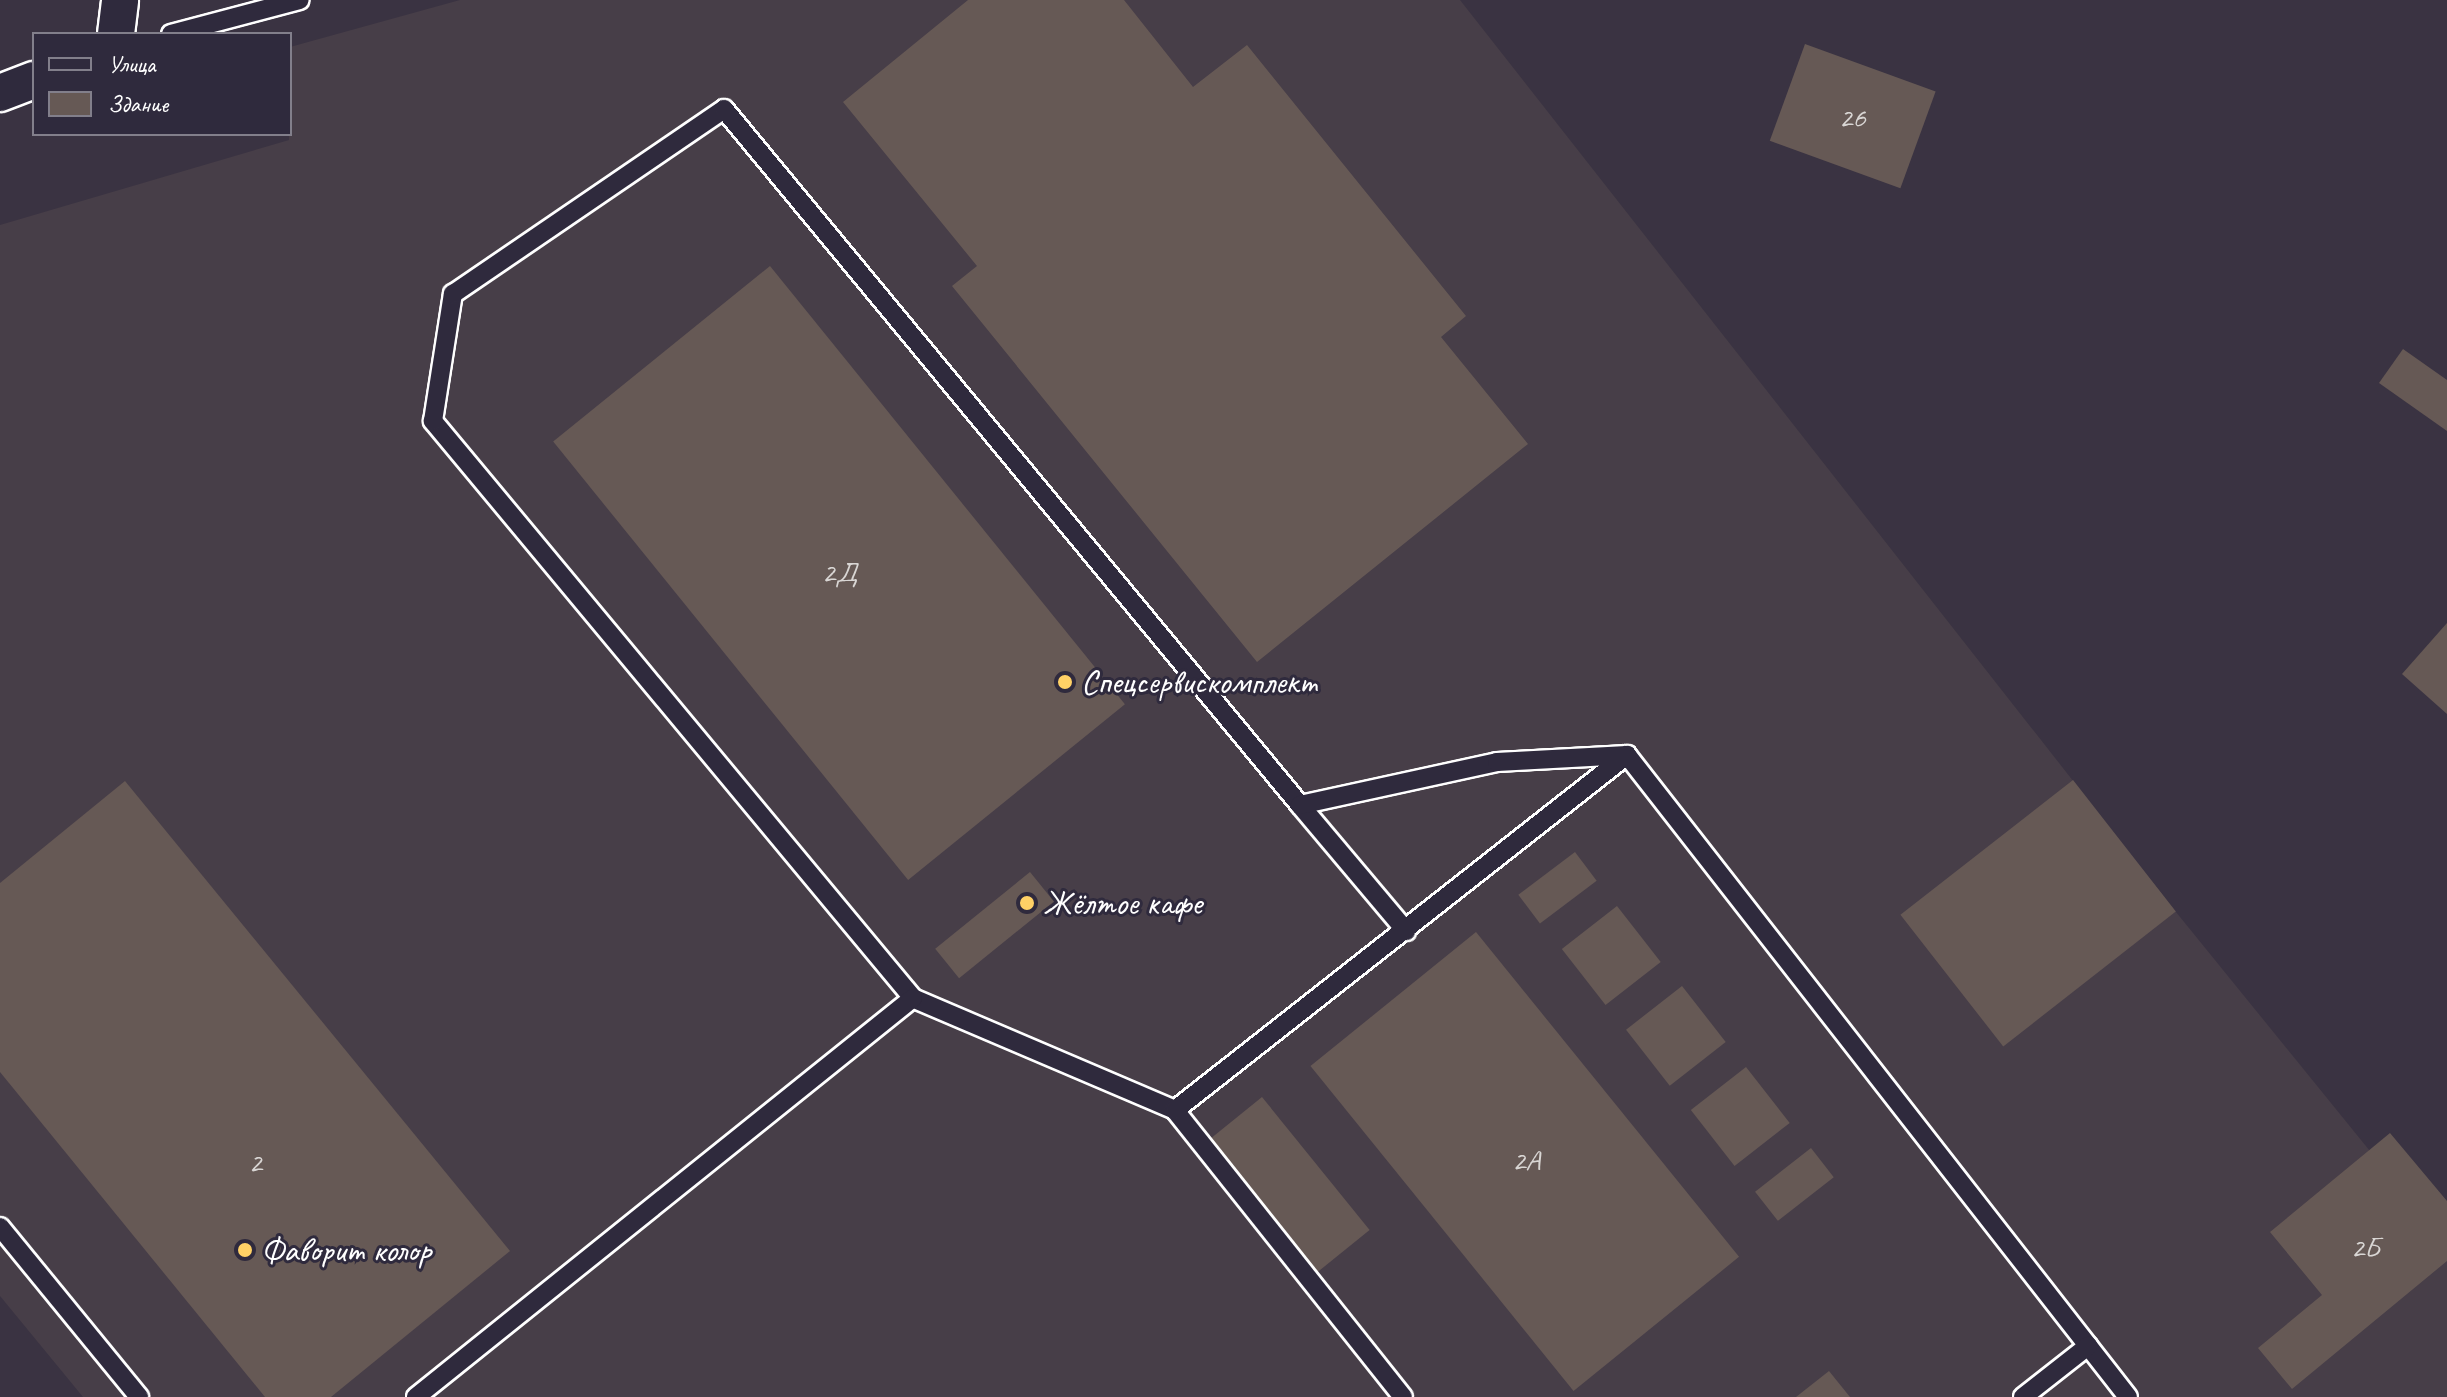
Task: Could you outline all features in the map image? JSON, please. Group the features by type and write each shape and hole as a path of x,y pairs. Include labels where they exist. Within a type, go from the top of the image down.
{"street":[{"path":"116,32 120,0"},
{"path":"0,93 32,81"}],"lane":[{"path":"179,32 300,0"},
{"path":"1403,1397 1175,1110 913,998 433,421 453,294 724,109 1406,931"},
{"path":"1300,805 1497,762 1627,755"},
{"path":"1175,1110 1627,755"},
{"path":"1627,755 2128,1397"},
{"path":"416,1397 913,998"},
{"path":"0,1227 139,1397"},
{"path":"2023,1397 2088,1346"}],"shaded area":[{"path":"460,0 1460,0 2176,912 2447,1246 2447,1397 83,1397 0,1296 0,225 289,140 292,136 292,46"}],"building":[{"path":"968,0 1124,0 1193,87 1247,45 1466,316 1441,337 1528,444 1257,662 952,286 977,266 843,102"},
{"path":"1805,44 1936,92 1900,188 1770,141"},
{"path":"770,266 1125,704 908,880 553,442"},
{"path":"2403,349 2447,380 2447,431 2379,383"},
{"path":"2447,623 2447,714 2402,674"},
{"path":"2073,780 2176,912 2003,1046 1900,915"},
{"path":"125,781 510,1251 331,1397 265,1397 0,1072 0,883"},
{"path":"1575,852 1597,881 1540,923 1518,895"},
{"path":"1030,872 1054,902 959,978 935,949"},
{"path":"1617,906 1661,962 1606,1005 1562,949"},
{"path":"1476,932 1739,1257 1574,1391 1310,1066"},
{"path":"1682,986 1726,1042 1670,1086 1626,1030"},
{"path":"1746,1067 1790,1123 1735,1166 1691,1110"},
{"path":"1262,1097 1370,1230 1317,1273 1209,1140"},
{"path":"2390,1133 2447,1201 2447,1261 2292,1389 2258,1348 2322,1295 2270,1232"},
{"path":"1811,1148 1834,1177 1778,1221 1755,1192"},
{"path":"1829,1371 1850,1397 1796,1397"}],"place":[{"name":"Спецсервискомплект","path":"1065,682"},
{"name":"Жёлтое кафе","path":"1027,903"},
{"name":"Фаворит колор","path":"245,1250"}]}
